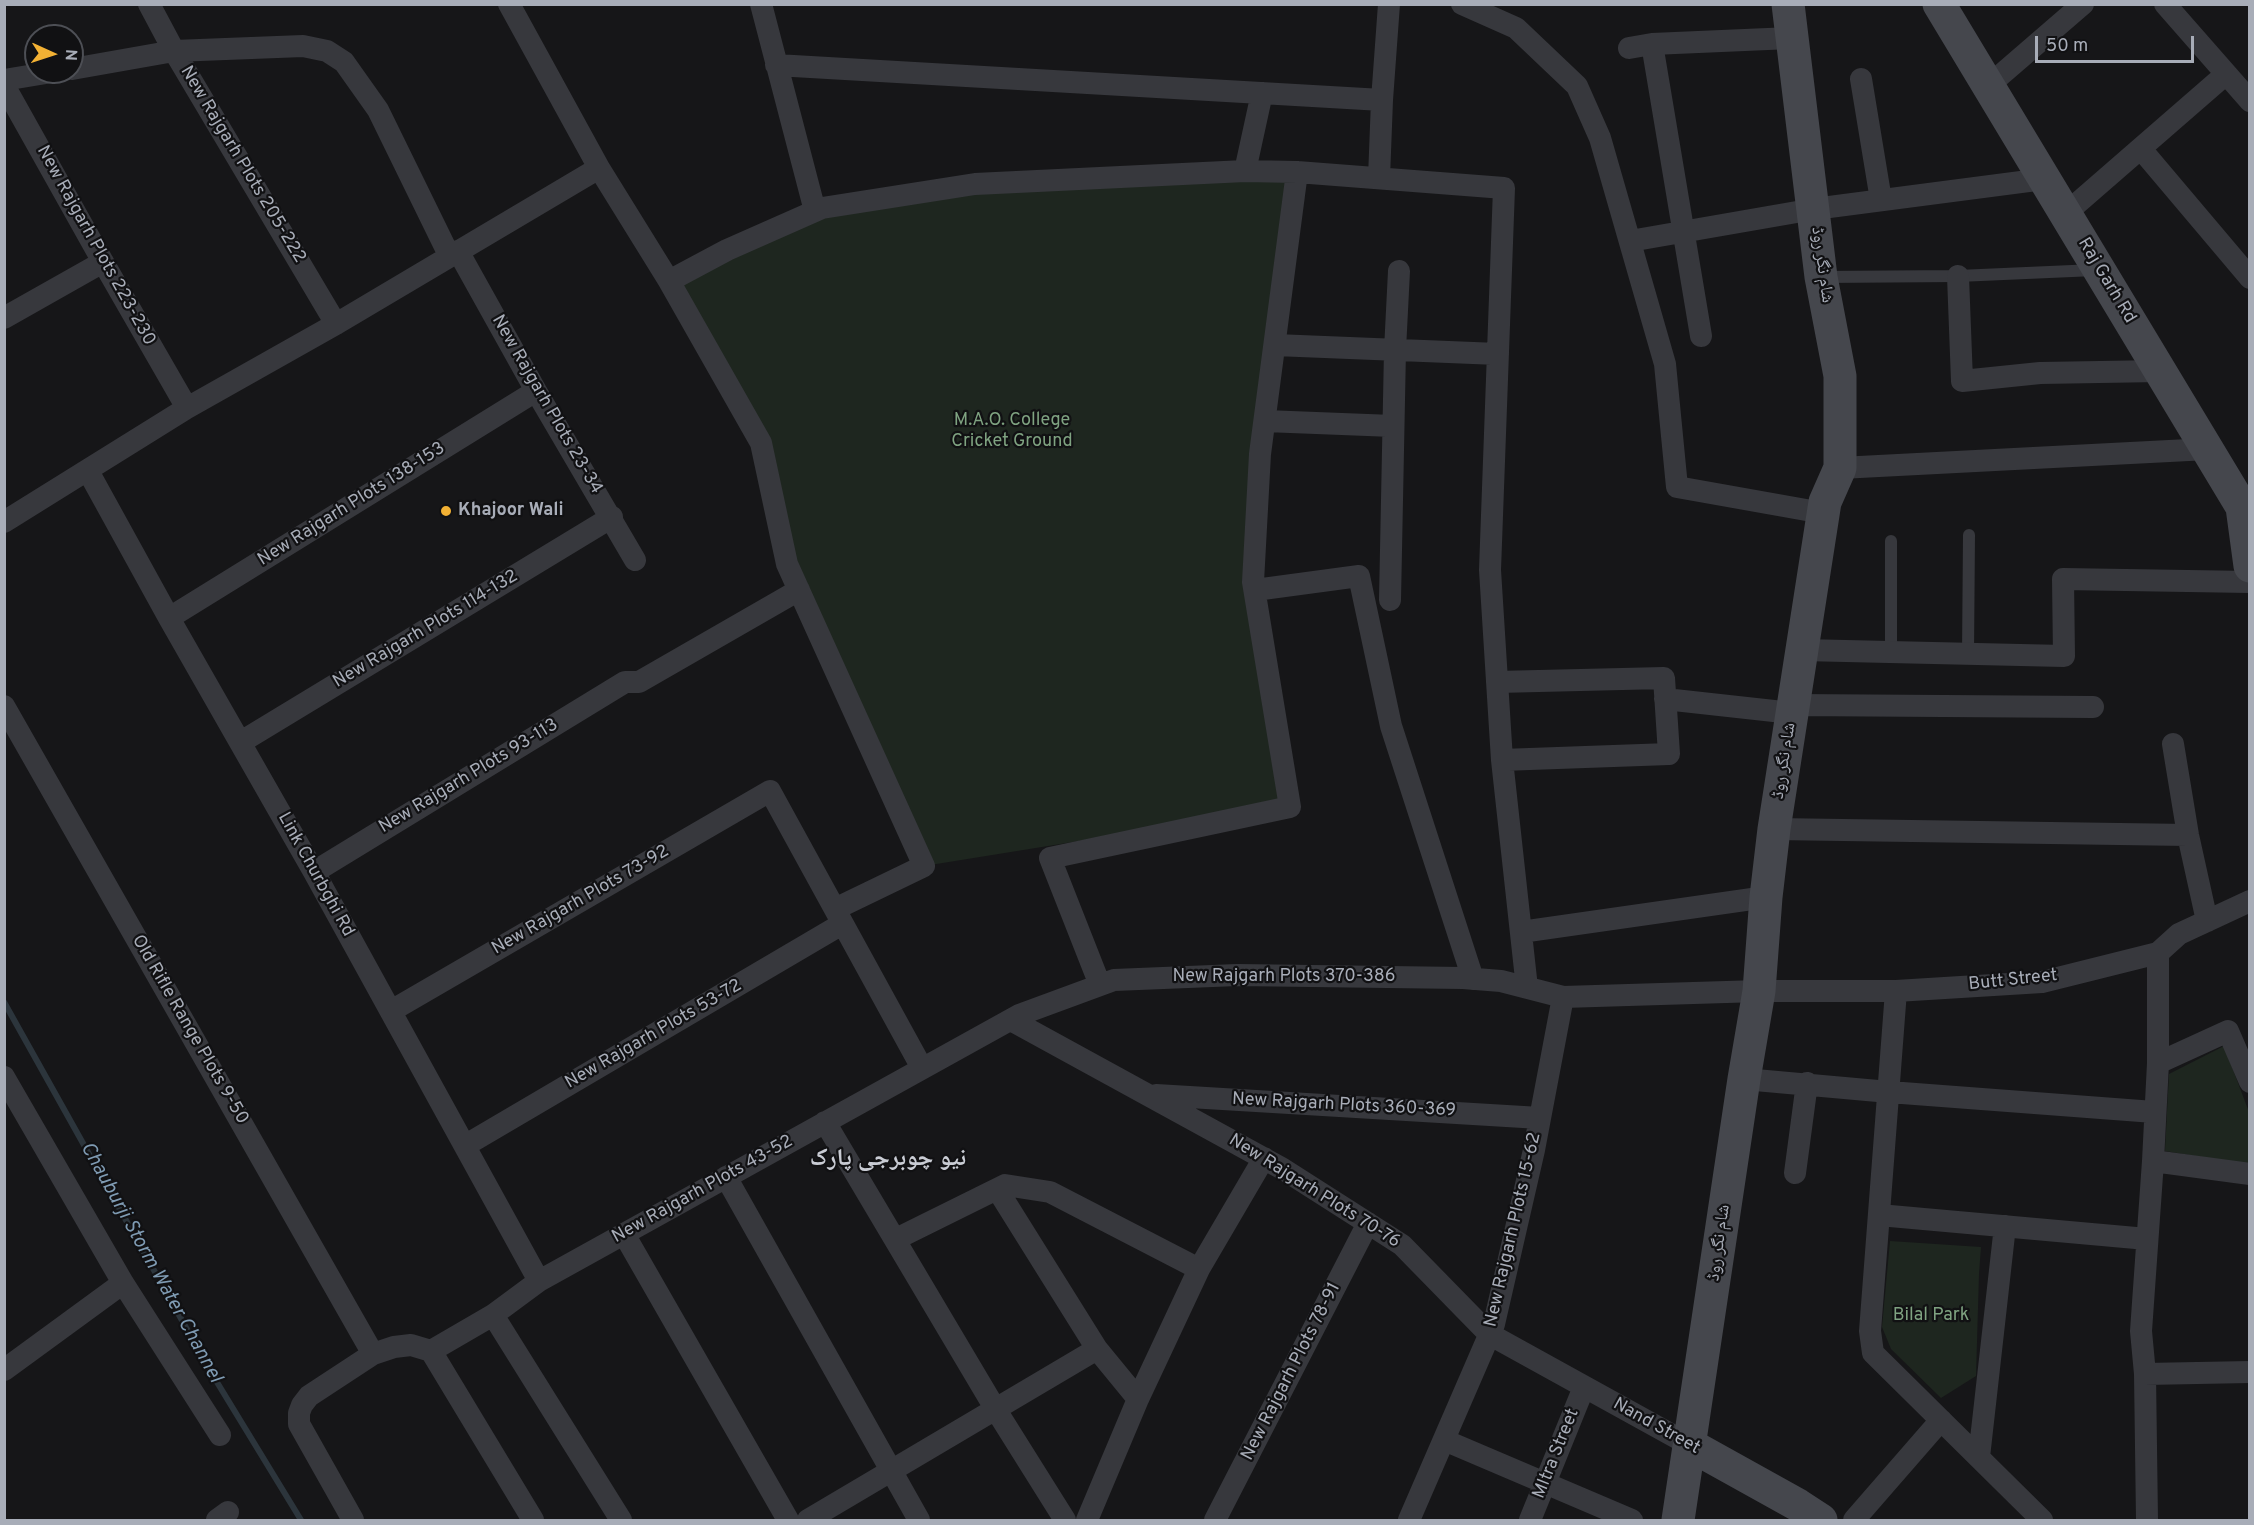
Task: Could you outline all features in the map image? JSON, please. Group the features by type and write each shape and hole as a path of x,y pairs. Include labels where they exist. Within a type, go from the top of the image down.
{"main road":[{"name":"شام نگر روڈ","path":"1678,1521 1759,991 1774,829 1825,502 1840,468 1840,376 1821,277 1788,4"},
{"name":"Raj Garh Rd","path":"1938,4 2242,507 2249,553"},
{"name":"Nand Street","path":"1690,1445 1798,1504 1821,1521"}],"street":[{"name":"New Rajgarh Plots 205-222","path":"149,4 174,51 336,324"},
{"path":"508,4 599,168 669,281 760,443 787,564 799,590"},
{"path":"761,4 815,211"},
{"path":"1379,178 1389,4"},
{"path":"1462,4 1516,28 1577,86 1600,138 1665,364 1677,487 1823,513"},
{"path":"1988,86 2083,4"},
{"path":"2164,4 2250,101"},
{"path":"1629,48 1652,44 1791,38"},
{"path":"1652,44 1701,336"},
{"name":"New Rajgarh Plots 23-34","path":"84,67 174,51 303,46 327,51 344,62 378,110 453,253 612,517 635,560"},
{"path":"776,65 1382,100"},
{"path":"2066,214 2226,74"},
{"path":"4,82 24,78"},
{"path":"1861,79 1881,200"},
{"name":"New Rajgarh Plots 223-230","path":"4,82 187,408"},
{"path":"1245,171 1262,93"},
{"path":"2141,148 2250,278"},
{"path":"4,522 187,408 336,324 599,168"},
{"path":"669,281 727,250 822,208 975,184 1245,171 1298,172 1504,188 1490,570 1502,760 1527,988"},
{"path":"1100,985 1050,858 1290,807 1253,582 1260,454 1298,172"},
{"path":"1630,241 1814,208 2044,179"},
{"path":"6,315 103,262"},
{"path":"1390,600 1395,350 1399,271"},
{"path":"1958,276 1962,381 2040,373 2160,371"},
{"path":"1275,345 1498,354"},
{"name":"New Rajgarh Plots 138-153","path":"169,618 536,391"},
{"path":"1265,421 1393,426"},
{"path":"1840,468 2208,449"},
{"name":"Link Churbghi Rd","path":"88,471 314,872 539,1281"},
{"name":"New Rajgarh Plots 114-132","path":"241,742 612,517"},
{"path":"1255,590 1359,576 1391,726 1473,979"},
{"path":"1802,650 2064,656 2063,579 2250,582"},
{"name":"New Rajgarh Plots 93-113","path":"314,872 625,682 639,682 799,590"},
{"name":"New Rajgarh Plots 53-72","path":"466,1145 924,866 799,590"},
{"path":"1497,682 1664,678 1669,754 1502,760"},
{"path":"1665,699 1793,709 2093,707"},
{"name":"Old Rifle Range Plots 9-50","path":"4,706 373,1354"},
{"path":"2173,744 2188,834 2207,921"},
{"name":"New Rajgarh Plots 73-92","path":"391,1011 770,791 839,916"},
{"path":"1774,829 2188,834"},
{"path":"1521,932 1766,897"},
{"name":"Butt Street","path":"1563,997 1759,991 1896,991 2042,982 2158,953 2179,934 2250,901"},
{"path":"839,916 922,1068"},
{"path":"2147,1521 2145,1374 2141,1331 2158,1063 2158,953"},
{"name":"New Rajgarh Plots 370-386","path":"1011,1020 1114,980 1237,975 1473,979 1501,981 1563,997"},
{"path":"1896,991 1870,1331 1873,1353 2042,1521"},
{"name":"New Rajgarh Plots 15-62","path":"1409,1521 1497,1312 1540,1118 1563,997"},
{"name":"New Rajgarh Plots 43-52","path":"432,1351 493,1316 539,1281 1011,1020"},
{"name":"New Rajgarh Plots 70-76","path":"1011,1020 1264,1158 1402,1245 1489,1334"},
{"path":"2158,1063 2228,1031 2250,1082"},
{"path":"4,1077 123,1283 220,1435"},
{"path":"1744,1079 2154,1112"},
{"path":"1795,1173 1807,1083"},
{"name":"New Rajgarh Plots 360-369","path":"1149,1095 1540,1118"},
{"path":"825,1122 996,1410 1065,1521"},
{"path":"1087,1521 1138,1400 1199,1269 1264,1158"},
{"path":"2153,1161 2250,1174"},
{"path":"726,1177 919,1521"},
{"path":"896,1239 1005,1185 1050,1192 1199,1269"},
{"path":"997,1189 1097,1349 1138,1400"},
{"path":"1879,1215 2147,1239"},
{"name":"New Rajgarh Plots 78-91","path":"1215,1521 1368,1223"},
{"path":"1979,1457 2005,1226"},
{"path":"624,1234 788,1521"},
{"path":"4,1370 123,1283"},
{"path":"493,1316 621,1521"},
{"name":"Nand Street","path":"1489,1334 1690,1445"},
{"path":"353,1521 299,1425 299,1413 309,1396 373,1354 394,1347 411,1345 432,1351 533,1521"},
{"path":"808,1521 1097,1349"},
{"path":"2145,1374 2250,1371"},
{"name":"MItra Street","path":"1530,1521 1584,1387"},
{"path":"1854,1521 1941,1420"},
{"path":"1444,1440 1632,1521"}],"lane":[{"path":"1821,277 1958,276 2099,270"},
{"path":"1968,535 1968,654"},
{"path":"1891,541 1891,653"}],"green space":[{"name":"M.A.O. College Cricket Ground","path":"1297,172 1255,590 1290,807 924,866 787,564 761,443 669,281 815,211 975,184"},
{"path":"2224,1046 2249,1112 2249,1165 2165,1151 2169,1074"},
{"name":"Bilal Park","path":"1890,1241 1981,1247 1976,1376 1941,1398 1891,1349 1882,1327"}],"waterway":[{"name":"Chauburji Storm Water Channel","path":"4,1002 212,1374 301,1520"}],"place":[{"name":"Khajoor Wali","path":"446,511"}],"district":[{"name":"نیو چوبرجی پارک","path":"888,1160"}]}
